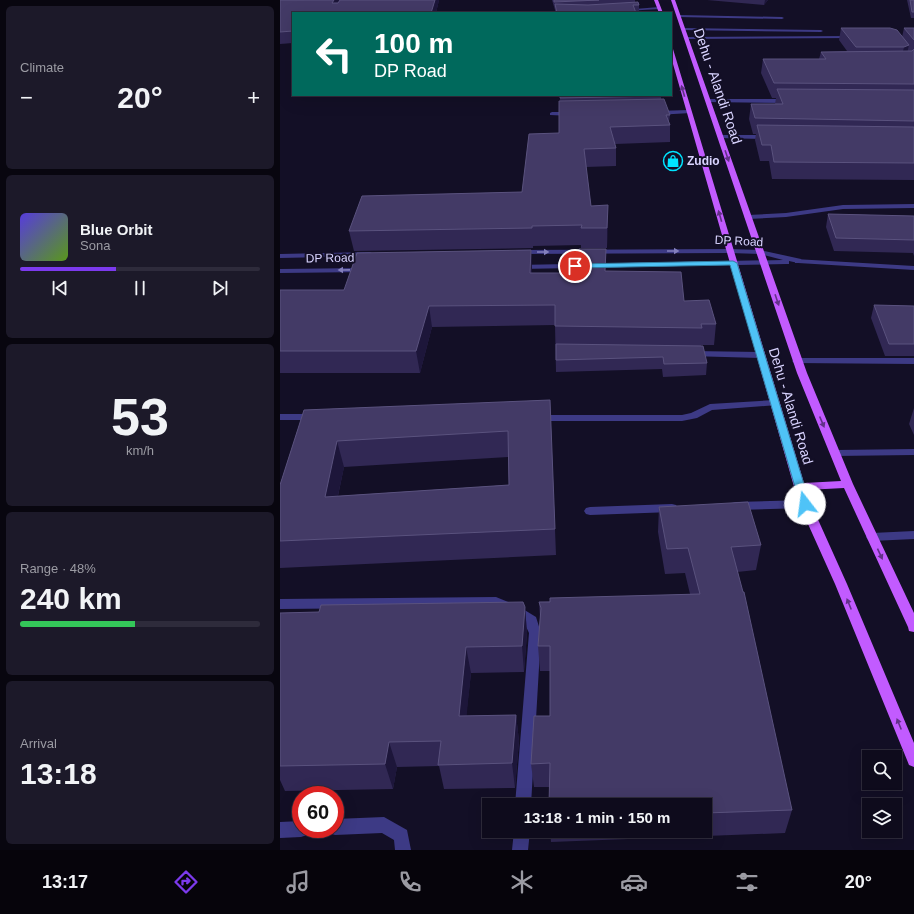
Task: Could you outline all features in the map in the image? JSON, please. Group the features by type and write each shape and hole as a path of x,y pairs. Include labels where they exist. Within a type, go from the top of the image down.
{"main road":[{"path":"656,0 661,12"},
{"name":"Dehu - Alandi Road","path":"673,0 797,361 848,484 914,627"},
{"name":"Dehu - Alandi Road","path":"672,56 674,70 689,112 805,504 841,584 914,760"},
{"path":"800,487 848,484"}],"street":[{"path":"619,11 659,8"},
{"path":"679,16 782,18"},
{"path":"683,29 821,31"},
{"path":"687,38 858,37"},
{"path":"708,101 795,101"},
{"path":"652,113 689,112"},
{"path":"552,114 575,114"},
{"path":"720,137 775,138"},
{"path":"748,217 786,215 843,207 914,206"},
{"name":"DP Road","path":"511,252 730,251 760,252 798,261"},
{"name":"DP Road","path":"280,256 380,254"},
{"path":"798,261 914,268"},
{"name":"DP Road","path":"512,267 764,263 798,261"},
{"name":"DP Road","path":"280,271 372,269"},
{"path":"682,354 760,355"},
{"path":"797,361 914,361"},
{"path":"524,418 682,418 694,416 710,407 774,403"},
{"path":"280,417 327,417"},
{"path":"835,453 914,452"},
{"path":"726,507 805,504"},
{"path":"590,511 686,508"},
{"path":"872,537 914,535"},
{"path":"280,604 496,602 514,610 531,621 535,633 523,798"},
{"path":"344,826 384,824 401,836 403,850"},
{"path":"280,830 292,829"},
{"path":"520,850 521,838"}],"building":[{"path":"280,0 334,0 332,3 338,3 340,0 435,0 431,12 292,12 292,31 280,32"},
{"path":"554,0 599,0 554,2"},
{"path":"910,0 914,0 914,12 912,12"},
{"path":"638,2 639,5 633,5 636,12 557,12 555,4 588,5"},
{"path":"841,28 890,28 897,30 909,45 904,47 856,47"},
{"path":"904,28 914,28 914,40"},
{"path":"914,49 914,84 774,83 763,59 826,59 821,52 912,51"},
{"path":"777,89 914,90 914,121 755,118 751,104 783,104"},
{"path":"560,96 661,96 560,98"},
{"path":"664,99 670,115 666,115 670,125 610,127 616,148 584,149 591,206 608,205 607,228 581,228 582,225 532,226 532,228 349,231 362,196 522,192 529,134 559,133 559,101"},
{"path":"757,125 914,127 914,163 774,162 771,145 762,145"},
{"path":"828,214 914,216 914,240 836,238"},
{"path":"579,249 606,249 605,271 681,272 684,301 709,300 716,324 701,324 702,328 555,326 555,305 429,306 416,351 280,351 280,290 344,290 357,253 531,250 530,273 577,273"},
{"path":"874,305 914,306 914,344 889,344"},
{"path":"556,344 703,346 707,363 664,364 663,357 556,360"},
{"path":"550,400 555,529 280,541 280,485 304,410","holes":["508,431 509,485 325,497 337,441"]},
{"path":"748,502 761,545 731,547 744,592 792,810 712,813 712,798 549,798 550,763 531,764 534,716 550,716 550,646 538,646 541,608 539,602 550,602 550,598 700,594 688,548 667,549 659,507"},
{"path":"523,602 525,607 522,646 466,647 459,716 516,715 512,763 438,765 441,741 389,742 385,764 280,766 280,613 319,612 321,605"}],"place":[{"name":"Zudio","path":"673,161"}],"route":[{"path":"575,266 733,263 805,504"}]}
